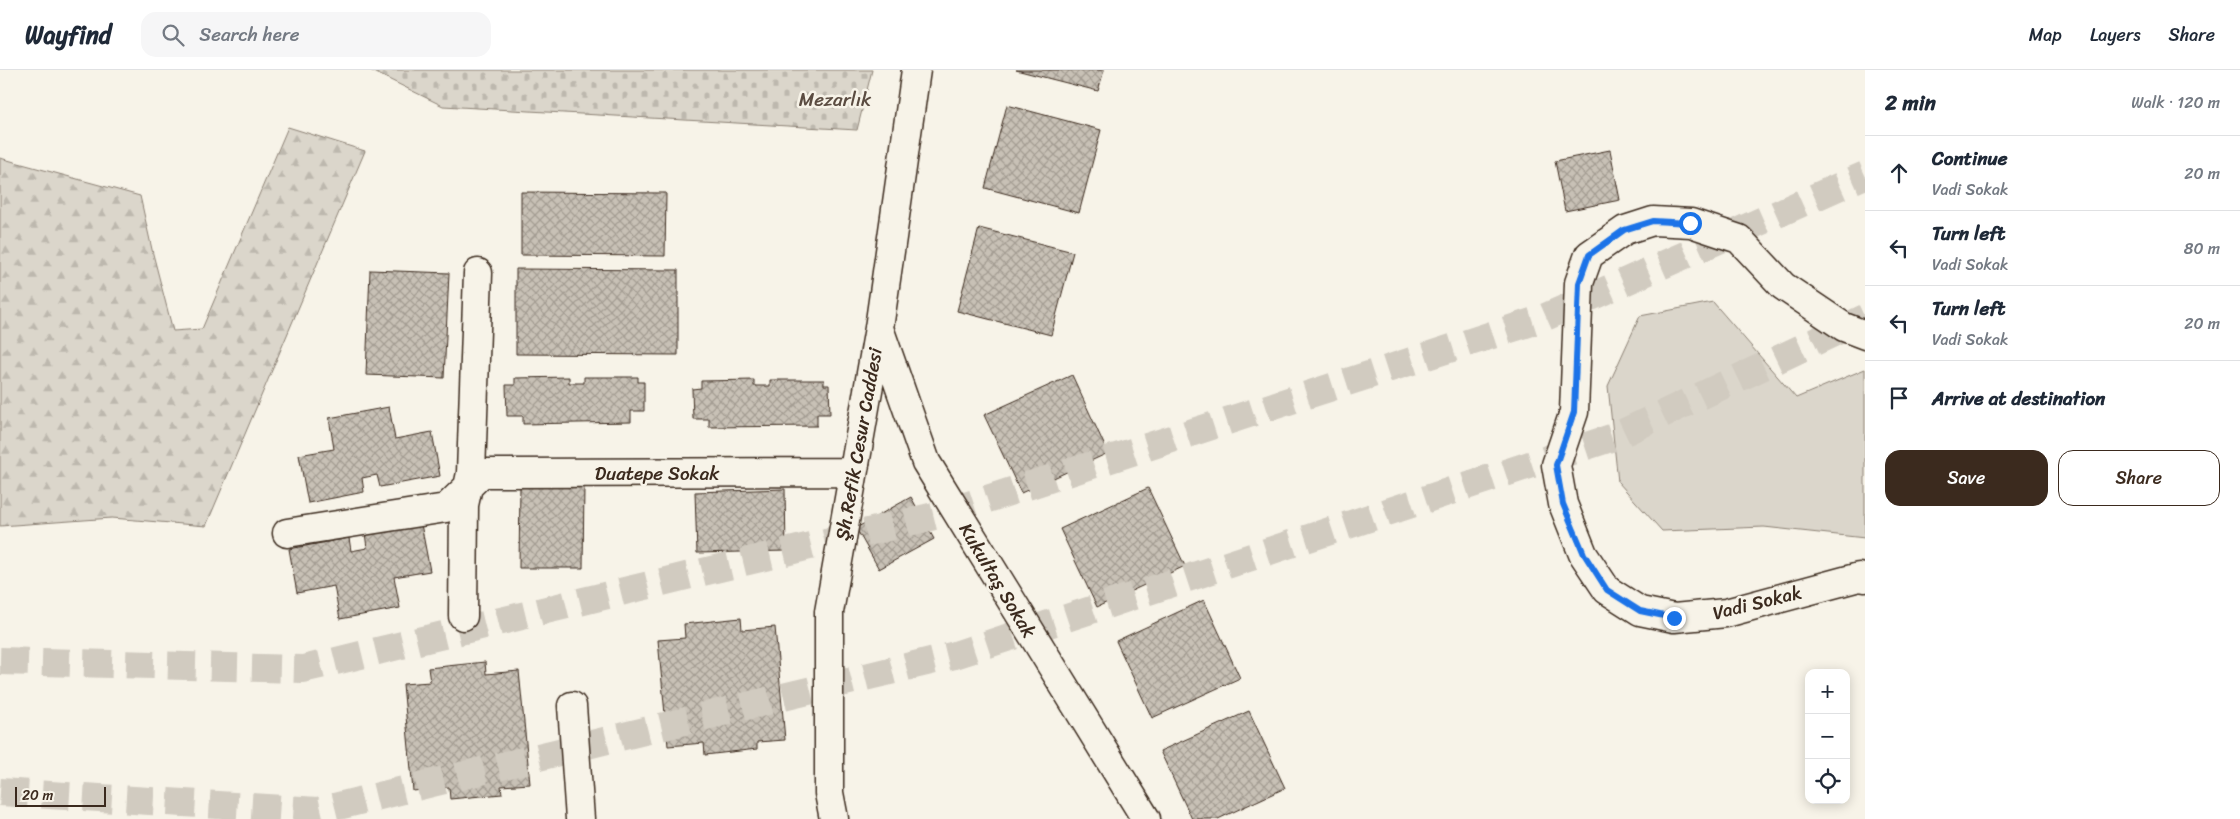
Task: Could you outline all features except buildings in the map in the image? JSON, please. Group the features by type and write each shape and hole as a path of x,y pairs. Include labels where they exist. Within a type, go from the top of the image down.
{"street":[{"name":"Şh.Refik Cesur Caddesi","path":"834,819 829,793 829,612 879,328 916,70"},
{"name":"Vadi Sokak","path":"1865,336 1844,327 1783,286 1738,238 1690,223 1653,221 1624,230 1589,255 1579,283 1574,412 1556,465 1563,504 1584,554 1607,590 1640,611 1674,618 1726,613 1850,579 1865,578"},
{"path":"463,616 464,505 472,473 478,273"},
{"name":"Kukultaş Sokak","path":"879,328 926,462 1146,819"},
{"name":"Duatepe Sokak","path":"287,533 446,508 482,473 853,472"},
{"path":"572,706 580,819"}],"green space":[{"name":"Mezarlık","path":"370,70 872,70 857,130 443,106"},
{"path":"288,127 365,151 206,526 112,518 0,526 0,158 140,196 173,331 202,329"},
{"path":"1713,302 1796,398 1865,369 1865,538 1764,527 1662,531 1618,482 1608,386 1640,316"}],"tunnel":[{"path":"0,661 303,669 938,515 1541,319 1865,175"},
{"path":"0,792 318,811 955,655 1614,437 1865,318"}],"route":[{"path":"1674,618 1640,611 1607,590 1584,554 1563,504 1556,465 1574,412 1579,283 1589,255 1624,230 1653,221 1690,223"}]}
